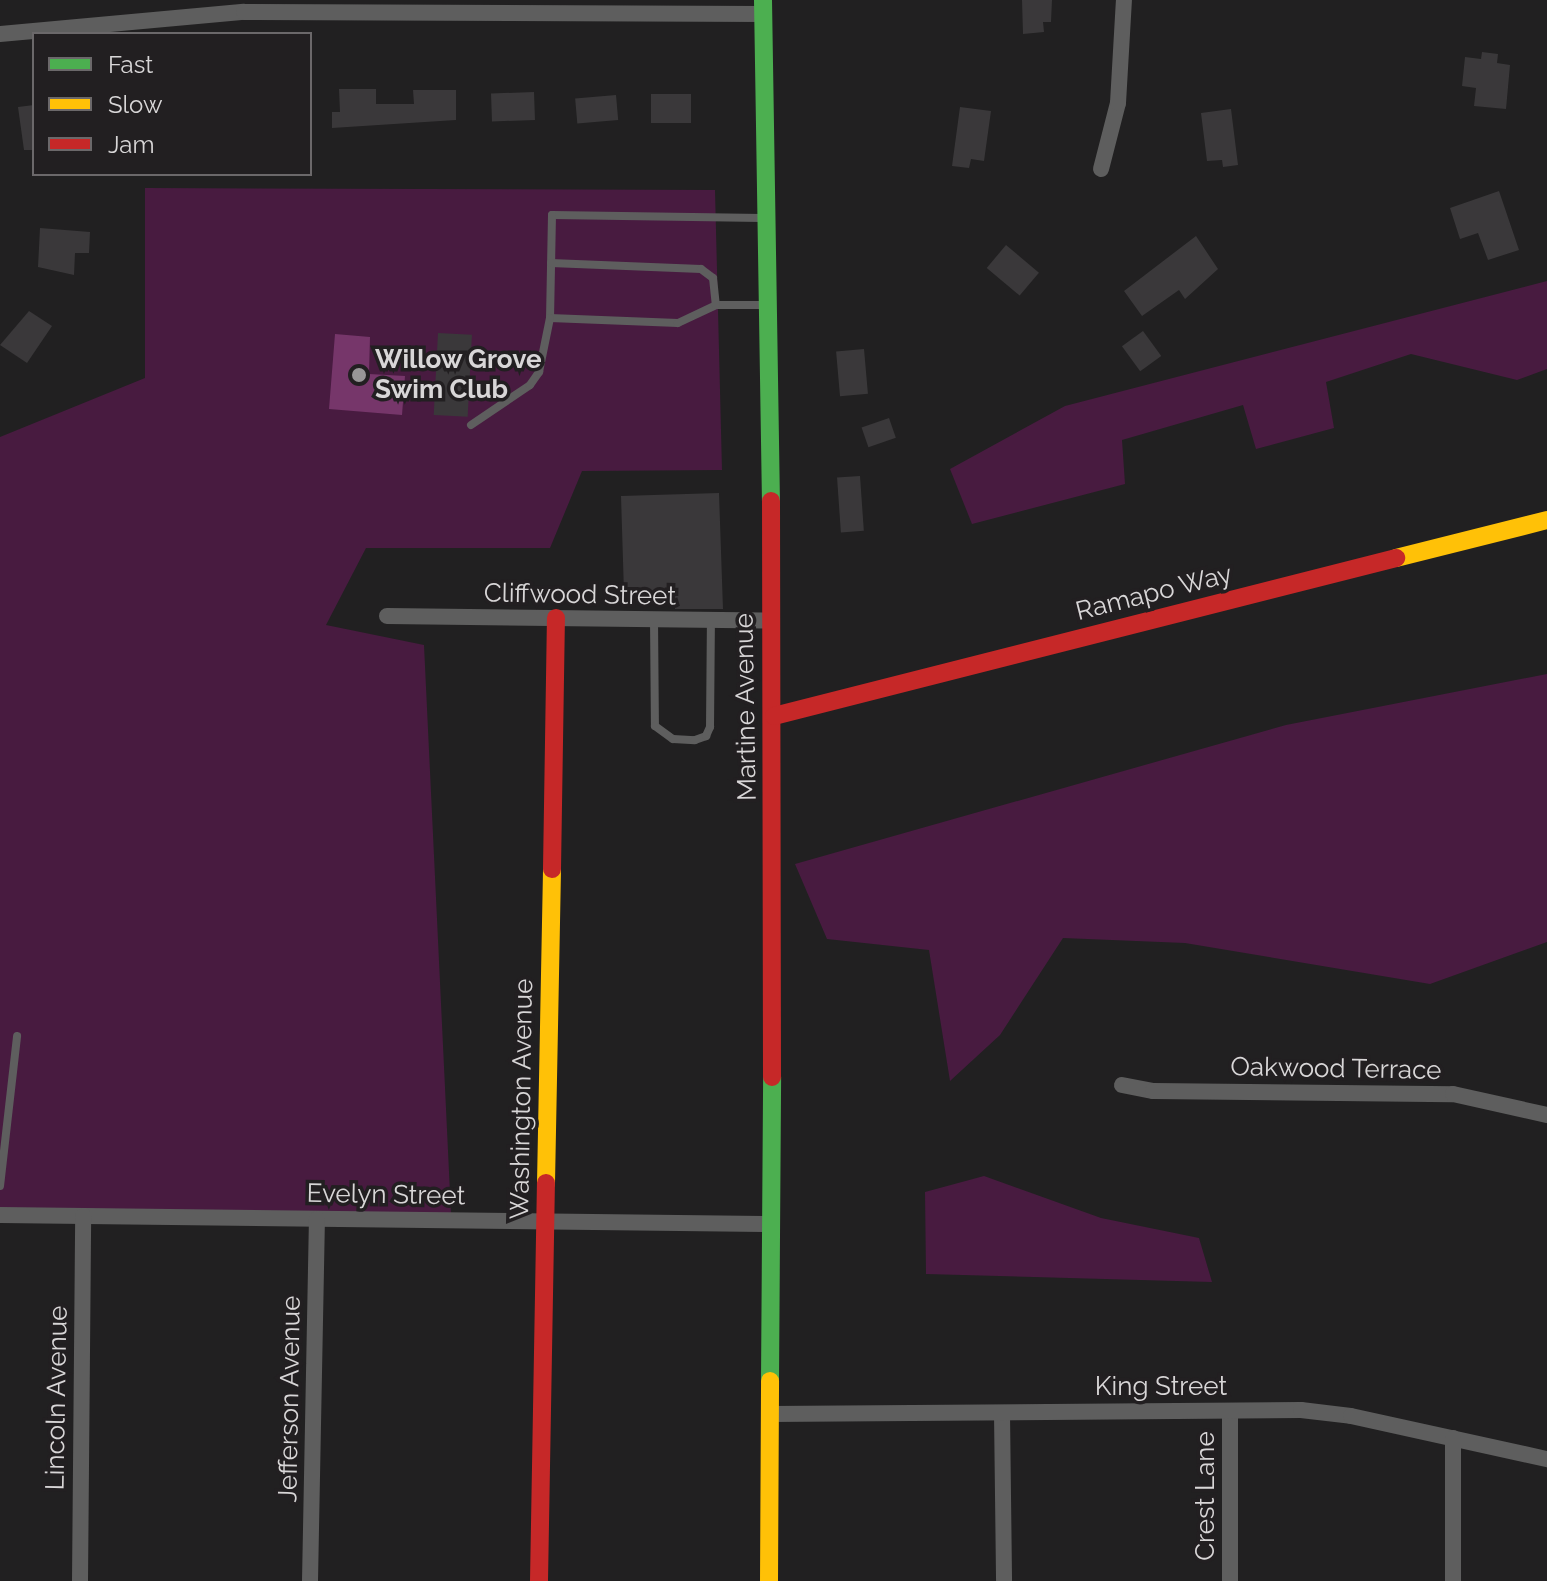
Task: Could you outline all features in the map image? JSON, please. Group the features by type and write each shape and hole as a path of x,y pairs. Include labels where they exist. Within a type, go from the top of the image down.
{"street":[{"path":"1101,169 1118,103 1124,0"},
{"path":"0,34 244,12 764,7"},
{"name":"Martine Avenue","path":"764,7 774,716 769,1581"},
{"name":"Ramapo Way","path":"774,716 1547,520"},
{"name":"Cliffwood Street","path":"387,616 771,621"},
{"name":"Washington Avenue","path":"539,1581 556,618"},
{"name":"Oakwood Terrace","path":"1122,1085 1153,1091 1453,1094 1547,1115"},
{"name":"Evelyn Street","path":"0,1215 771,1224"},
{"name":"Lincoln Avenue","path":"80,1581 83,1216"},
{"name":"Jefferson Avenue","path":"310,1581 317,1219"},
{"name":"King Street","path":"770,1414 1230,1411 1351,1416 1547,1459"},
{"name":"Crest Lane","path":"1230,1411 1230,1581"},
{"path":"1002,1413 1004,1581"},
{"path":"1453,1438 1453,1581"}],"lane":[{"path":"471,425 530,385 539,372 550,318 552,215 766,218"},
{"path":"551,263 701,269 713,278 716,305"},
{"path":"550,318 678,323 716,305 767,305"},
{"path":"654,619 655,726 673,739 695,740 706,736 710,727 711,620"},
{"path":"0,1186 17,1036"}],"shaded area":[{"path":"145,188 715,190 722,470 582,471 550,548 366,548 326,625 424,645 451,1214 0,1214 0,437 145,378"},
{"path":"1547,281 1547,369 1517,380 1411,354 1326,382 1334,428 1256,449 1243,405 1122,440 1125,484 972,524 950,469 1065,406"},
{"name":"Willow Grove Swim Club","path":"335,334 370,337 369,374 405,376 402,415 329,409"},
{"path":"1547,674 1547,942 1430,984 1185,943 1063,938 1000,1035 950,1081 929,950 827,939 795,864 1286,725"},
{"path":"984,1176 1101,1218 1199,1238 1212,1282 926,1274 925,1192"}],"building":[{"path":"1022,0 1052,0 1051,22 1043,22 1044,32 1023,34"},
{"path":"1482,52 1498,54 1497,63 1510,65 1506,109 1474,106 1476,88 1462,86 1465,57 1481,59"},
{"path":"339,89 376,89 376,104 414,104 413,90 456,90 456,120 332,128 332,112 340,112"},
{"path":"534,92 535,120 492,121 491,94"},
{"path":"651,94 691,94 691,123 651,123"},
{"path":"616,95 618,120 577,123 575,99"},
{"path":"32,105 32,150 24,150 18,107"},
{"path":"960,107 991,111 984,161 971,159 969,168 952,166"},
{"path":"1231,109 1238,165 1223,167 1222,160 1207,161 1201,113"},
{"path":"1499,191 1519,250 1488,260 1478,233 1460,239 1450,208"},
{"path":"40,228 90,232 89,253 75,253 74,275 38,267"},
{"path":"1196,236 1218,269 1185,299 1179,290 1142,316 1124,291"},
{"path":"1006,245 1039,273 1020,296 987,268"},
{"path":"29,311 52,326 27,363 0,345"},
{"path":"1143,331 1161,356 1140,371 1122,346"},
{"path":"438,333 472,335 468,417 434,415"},
{"path":"864,349 868,394 840,396 836,351"},
{"path":"889,418 896,438 868,447 862,427"},
{"path":"860,476 864,531 841,532 837,478"},
{"path":"719,493 723,609 675,609 675,592 624,593 621,496"}],"traffic: fast":[{"path":"763,0 771,501"},
{"path":"770,1381 772,1077"}],"traffic: slow":[{"path":"1396,558 1547,520"},
{"path":"546,1183 552,869"},
{"path":"769,1581 770,1381"}],"traffic: jam":[{"path":"771,501 772,1077"},
{"path":"774,716 1396,558"},
{"path":"552,869 556,618"},
{"path":"539,1581 546,1183"}],"place":[{"name":"Willow Grove Swim Club","path":"359,375"}]}
